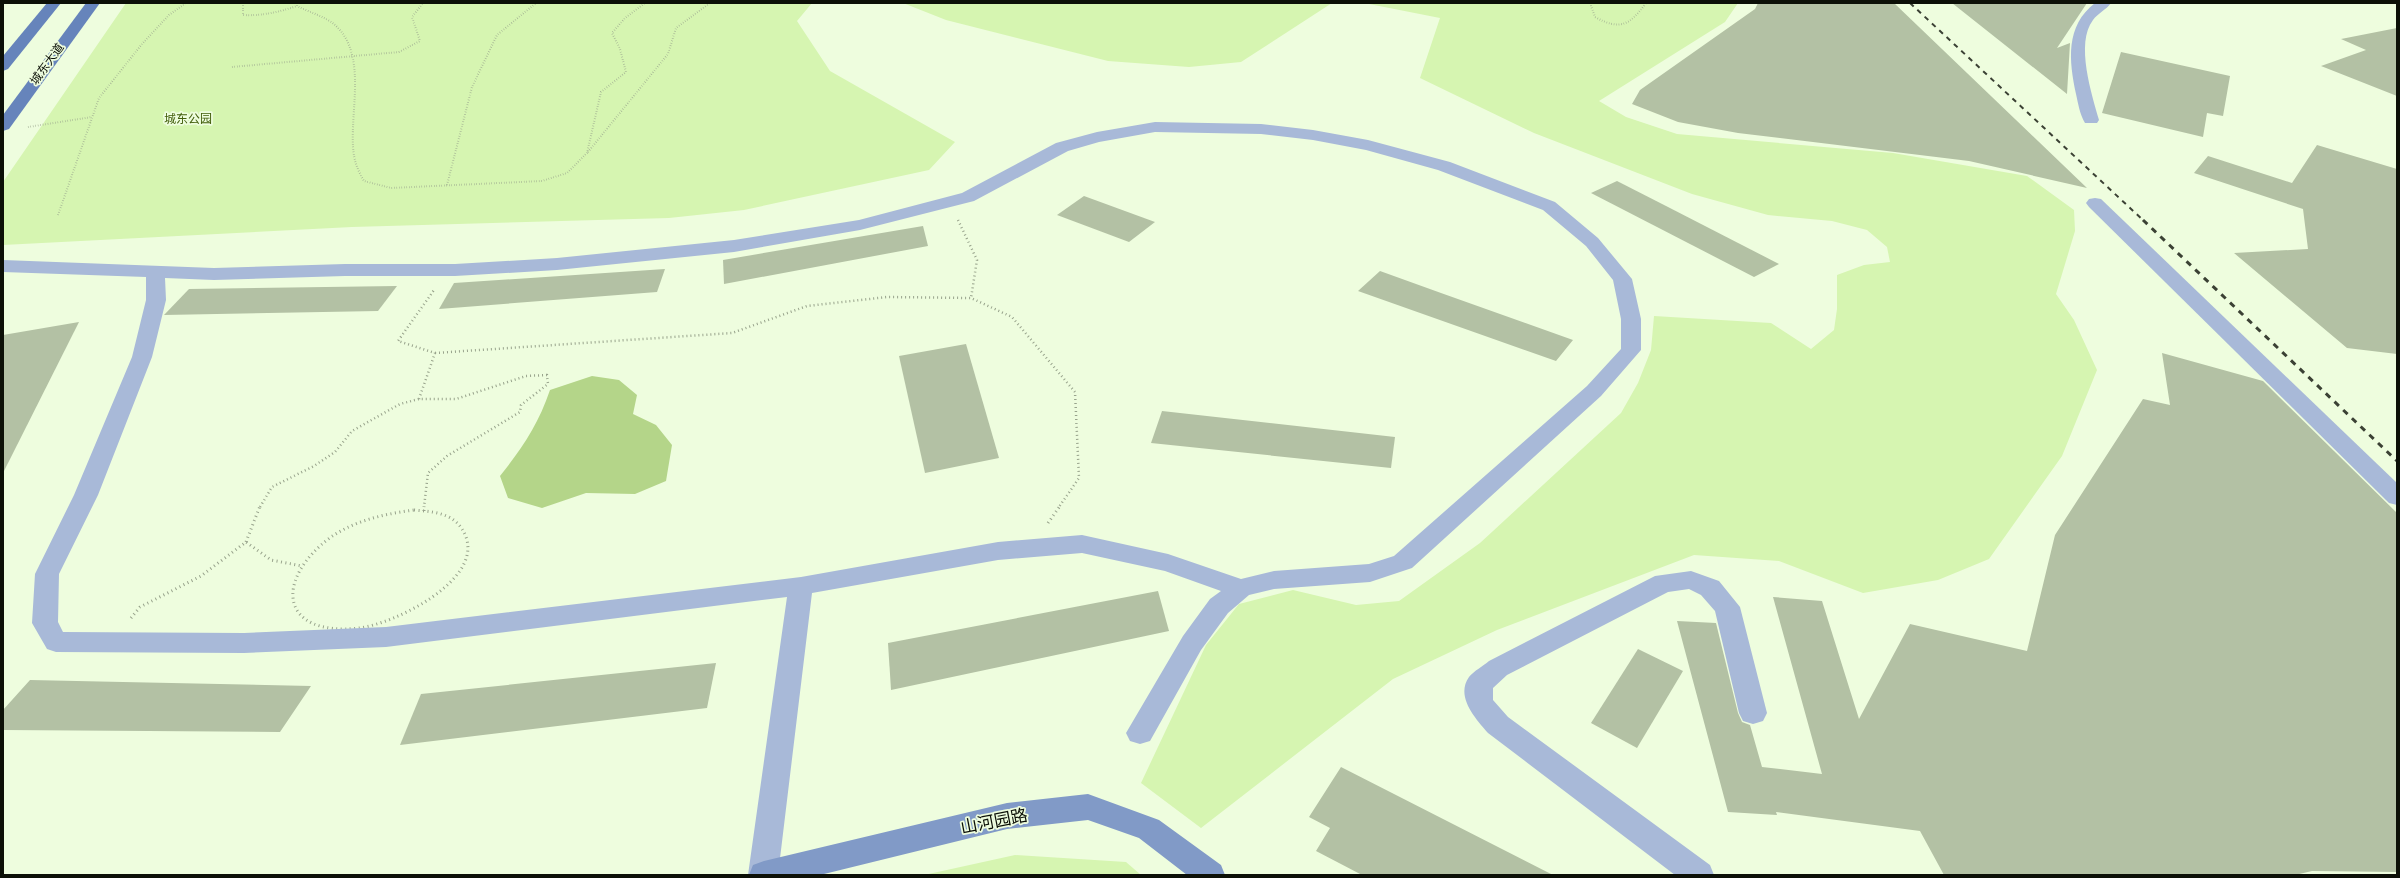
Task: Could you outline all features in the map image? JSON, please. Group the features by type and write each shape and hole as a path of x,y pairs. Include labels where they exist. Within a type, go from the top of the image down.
{"main road":[{"path":"3,66 54,3"},
{"name":"城东大道","path":"3,126 93,3"}],"street":[{"path":"2091,120 2081,89 2079,38 2086,19 2104,3"},
{"path":"3,266 214,274 345,270 448,270 557,264 734,246 860,225 968,197 1062,147 1097,137 1154,127 1262,129 1313,135 1368,145 1444,166 1549,206 1592,242 1622,279 1632,320 1631,350 1583,402 1403,562 1370,573 1274,580 1241,588 1219,606 1192,643 1140,733"},
{"path":"2095,203 2397,497"},
{"path":"155,272 156,300 142,357 86,495 47,574 45,623 56,642 244,642 386,636 801,586 998,551 1082,544 1168,563 1241,588"},
{"path":"1699,875 1498,725 1480,704 1479,684 1498,668 1664,582 1691,580 1710,588 1727,607 1753,713"},
{"path":"763,875 801,586"},
{"name":"山河园路","path":"763,875 1007,816 1088,807 1149,829 1210,875"}],"path":[{"path":"58,215 99,98 142,44 169,15 186,3"},
{"path":"244,3 243,15 258,17 278,14 297,4 335,25 348,42 356,83 354,146 356,164 364,181 391,188 542,181 567,173 587,153 668,54 676,28 710,3"},
{"path":"232,67 399,52 420,40 412,17 423,3"},
{"path":"447,186 472,87 497,35 536,3"},
{"path":"587,153 601,92 626,72 620,49 612,33 625,18 645,5 645,3"},
{"path":"1590,3 1595,17 1606,24 1622,26 1631,22 1646,3"},
{"path":"25,128 92,117"},
{"path":"946,203 962,227 977,260 971,298"},
{"path":"448,270 398,341 435,353 732,333 807,306 887,297 971,298 1012,317 1075,392 1079,478 1031,548"},
{"path":"419,399 435,353"},
{"path":"111,642 140,607 201,576 246,542 261,505 272,487 314,466 335,452 352,431 400,404 419,399 456,400 526,376 547,375 548,384 521,405 520,412 447,456 428,473 424,511"},
{"path":"424,511 439,512 457,520 467,534 468,552 460,570 444,590 420,607 392,620 362,628 335,629 312,624 296,612 291,595 296,575 310,555 332,537 358,523 387,513 424,511"},
{"path":"246,542 271,560 302,566"}],"green space":[{"name":"城东公园","path":"126,3 812,3 797,21 830,71 955,142 929,170 744,210 669,218 352,227 3,245 3,182"},
{"path":"903,3 1332,3 1241,62 1189,67 1108,61 946,20"},
{"path":"1364,3 1738,3 1725,22 1599,101 1626,117 1677,134 1893,153 2027,176 2074,210 2075,231 2056,294 2074,320 2097,370 2062,456 1989,559 1938,580 1863,593 1779,561 1694,555 1497,630 1393,679 1201,828 1141,783 1206,645 1239,604 1293,590 1356,605 1399,601 1480,543 1621,413 1638,383 1651,350 1654,316 1771,323 1811,349 1834,330 1837,309 1837,275 1864,265 1890,262 1887,247 1867,230 1832,221 1768,215 1692,194 1534,133 1420,78 1440,18"},
{"path":"1015,855 1126,862 1141,875 924,875"}],"shaded area":[{"path":"592,376 619,380 637,395 633,414 656,425 672,445 666,481 635,494 586,493 542,508 508,498 500,476 516,455 535,425 550,390"}],"building":[{"path":"1758,3 1894,3 2087,188 1969,161 1738,133 1678,122 1632,104 1640,90 1755,9"},
{"path":"1952,3 2087,3 2057,48 2070,43 2067,94"},
{"path":"2397,28 2397,96 2321,66 2366,50 2341,39"},
{"path":"2121,52 2230,76 2223,116 2207,113 2203,137 2102,113"},
{"path":"2317,145 2397,169 2397,354 2347,348 2234,253 2308,249 2303,209 2194,173 2208,156 2292,183"},
{"path":"1617,181 1779,264 1754,277 1591,193"},
{"path":"1084,196 1155,222 1129,242 1057,215"},
{"path":"923,226 928,246 724,284 723,260"},
{"path":"665,269 657,292 439,309 454,283"},
{"path":"1380,271 1573,340 1556,361 1358,291"},
{"path":"397,286 378,311 164,315 189,289"},
{"path":"79,322 3,473 3,335"},
{"path":"966,344 999,458 925,473 899,356"},
{"path":"2162,353 2263,381 2397,513 2397,872 2312,871 2295,875 1944,875 1920,831 1776,812 1777,815 1728,812 1677,621 1716,623 1738,713 1742,722 1750,725 1762,767 1822,774 1773,597 1822,601 1859,719 1910,624 2027,651 2055,535 2143,399 2170,405"},
{"path":"1162,411 1395,437 1391,468 1151,443"},
{"path":"1158,591 1169,631 891,690 888,643"},
{"path":"1638,649 1683,671 1637,748 1591,723"},
{"path":"716,663 707,708 400,745 421,694"},
{"path":"30,680 311,686 280,732 3,730 3,710"},
{"path":"1341,767 1553,875 1362,875 1316,851 1330,828 1309,817"}],"railway":[{"path":"1910,3 2144,221"},
{"path":"2143,220 2397,461"}]}
